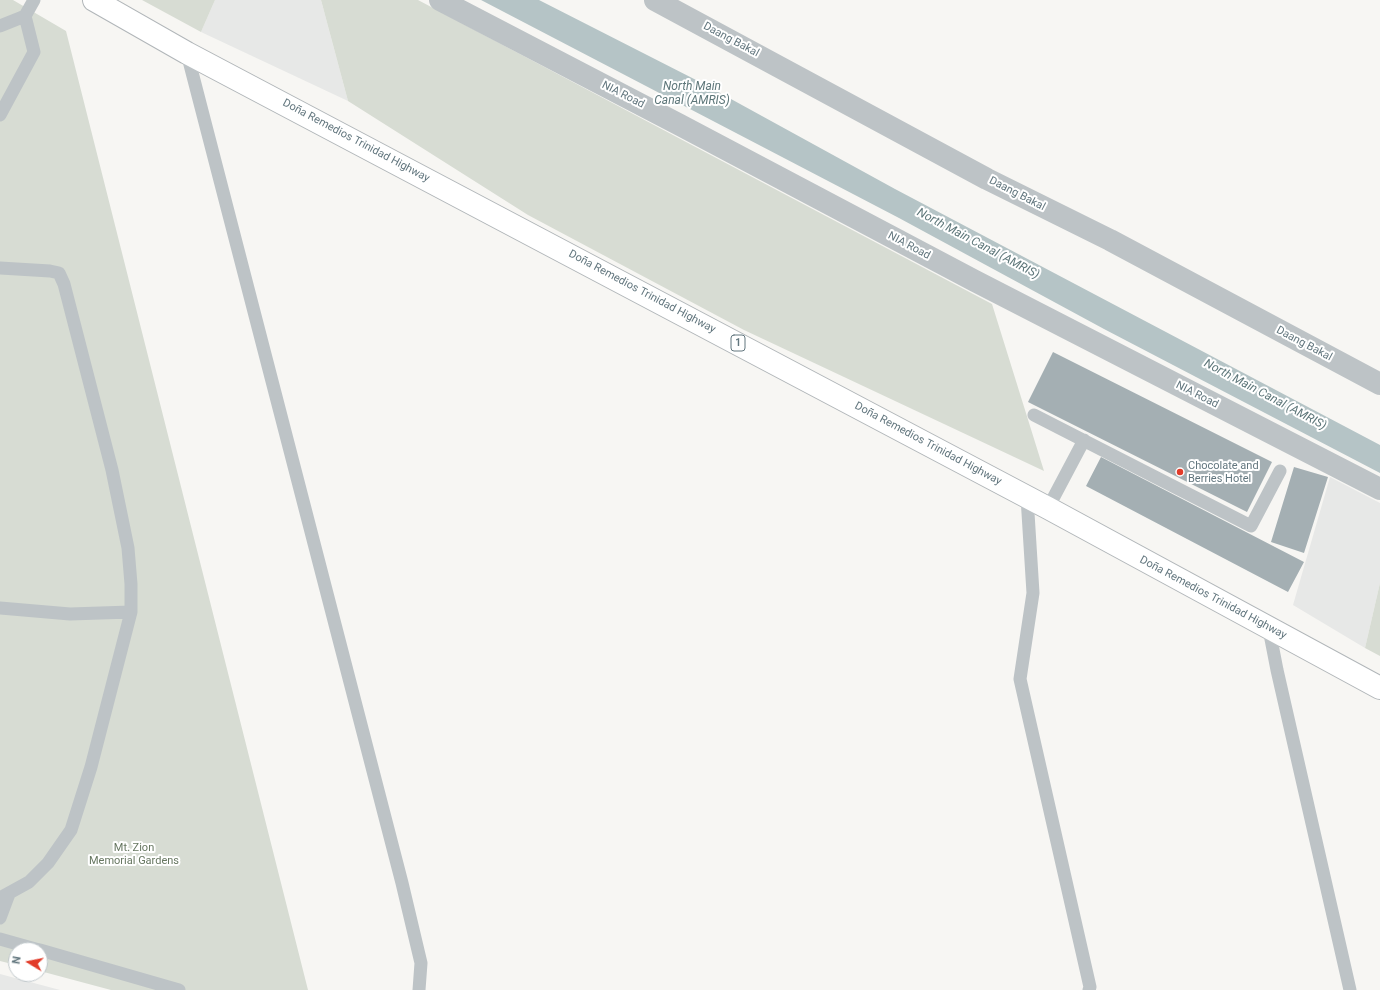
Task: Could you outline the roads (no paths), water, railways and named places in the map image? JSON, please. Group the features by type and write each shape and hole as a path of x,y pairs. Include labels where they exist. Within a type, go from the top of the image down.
{"highway":[{"name":"Doña Remedios Trinidad Highway","path":"94,0 187,52 1048,508 1380,688"}],"street":[{"name":"NIA Road","path":"440,0 975,281 1380,489"},
{"name":"Daang Bakal","path":"655,0 987,179 1110,240 1380,384"}],"lane":[{"path":"0,26 25,16 34,0"},
{"path":"0,115 34,52 25,16"},
{"path":"187,52 402,883 421,963 419,990"},
{"path":"0,268 55,272 59,273 64,284 113,477 128,548 132,612 91,767 71,830 48,863 29,882 4,896 0,918"},
{"path":"1034,415 1252,526 1280,471"},
{"path":"1048,508 1084,440"},
{"path":"1027,497 1033,593 1020,678 1090,987 1089,990"},
{"path":"0,608 70,614 132,612"},
{"path":"1269,629 1350,990"},
{"path":"0,930 6,941"},
{"path":"48,952 179,990"}],"water":[{"name":"North Main Canal (AMRIS)","path":"481,0 539,0 700,82 895,189 1380,445 1380,473 1104,329 899,218"}],"place":[{"name":"Chocolate and Berries Hotel","path":"1180,472"}],"park label":[{"name":"Mt. Zion Memorial Gardens","path":"134,854"}]}
